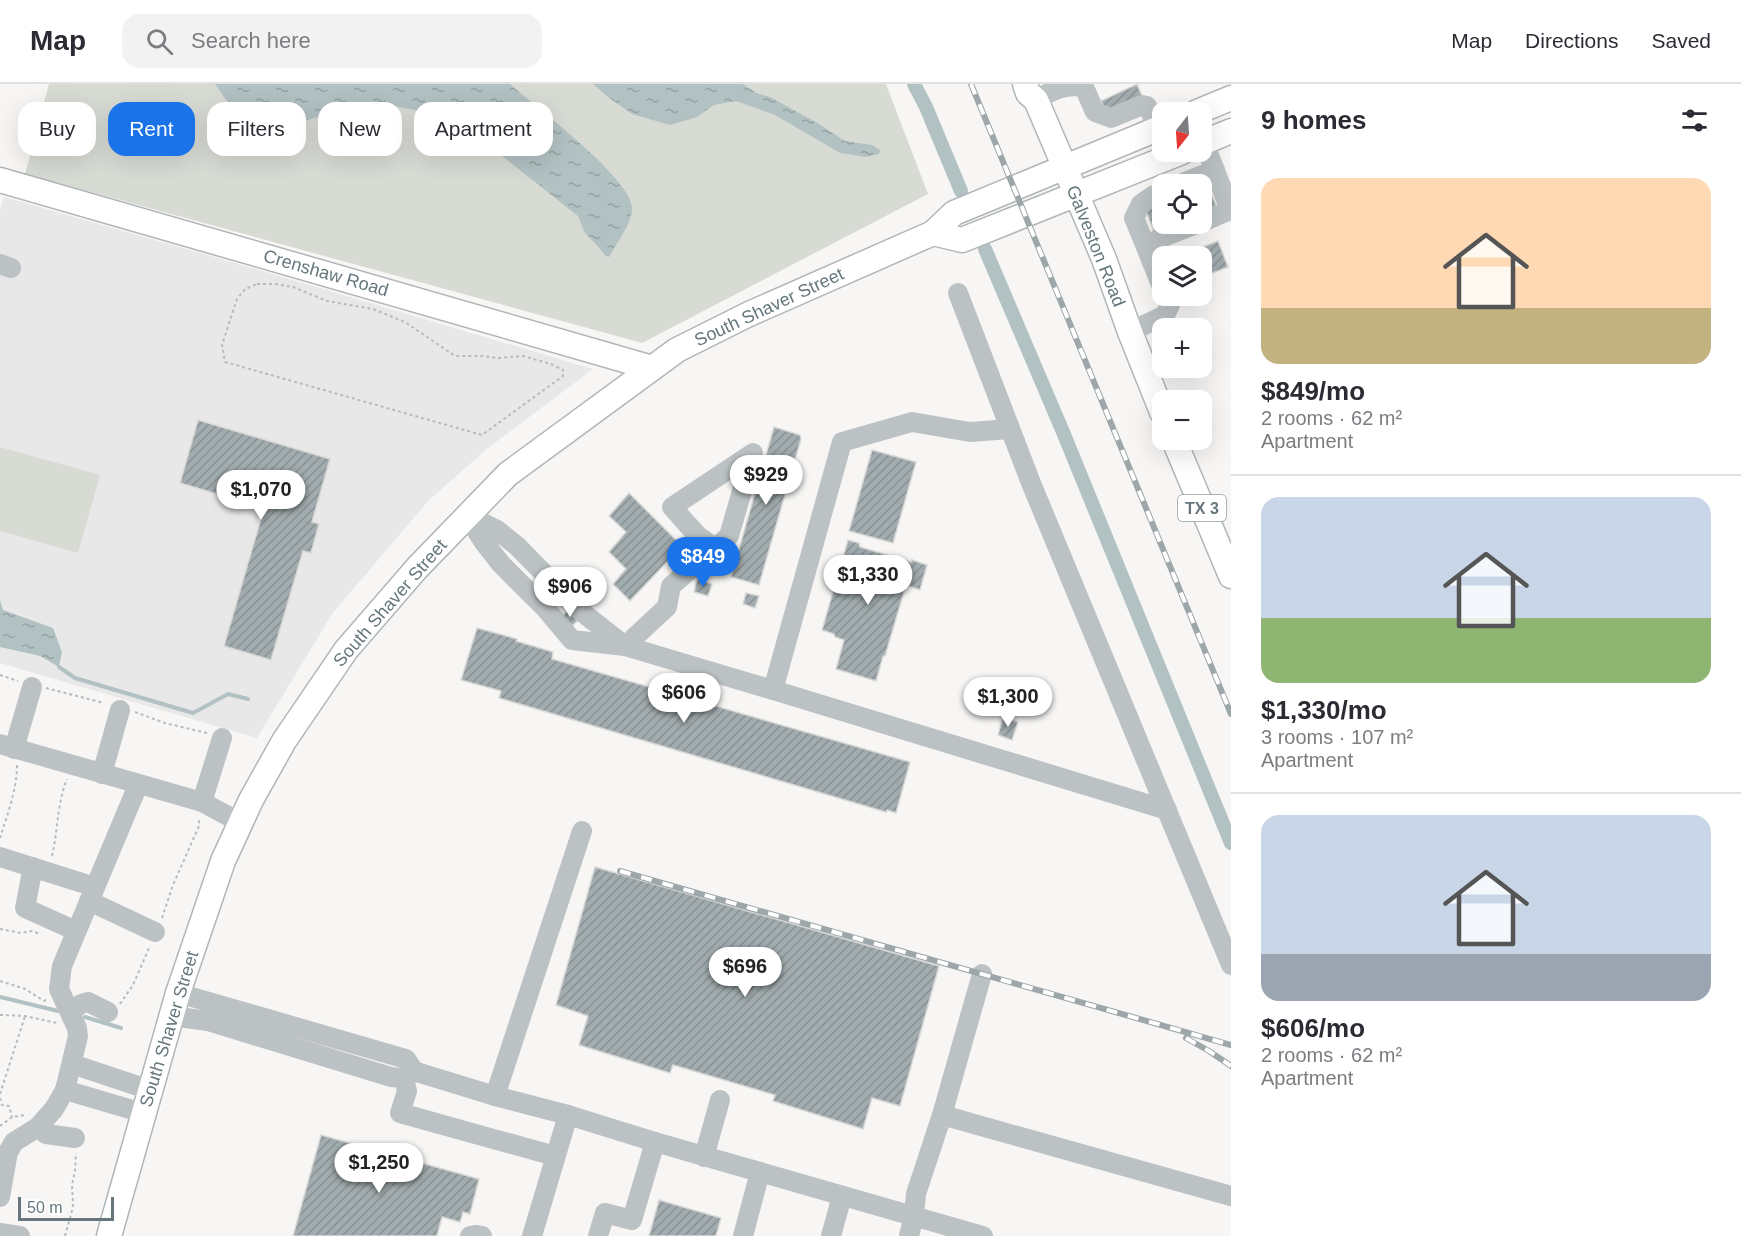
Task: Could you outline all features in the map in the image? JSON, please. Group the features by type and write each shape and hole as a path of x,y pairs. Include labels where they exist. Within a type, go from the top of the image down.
{"main road":[{"name":"Galveston Road","path":"1031,92 1104,259 1153,390"},
{"path":"1212,106 1231,98"},
{"name":"South Shaver Street","path":"109,1236 178,993 223,861 251,800 284,741 346,650 417,568 467,515 508,474 677,350 749,314 933,233 954,213 1152,131"},
{"path":"1212,139 1231,131"},
{"path":"933,233 962,240 1157,162"},
{"name":"Crenshaw Road","path":"0,180 652,368"},
{"name":"TX 3","path":"1178,450 1231,576"}],"lane":[{"path":"1031,92 1063,84 1077,84 1084,87 1095,112 1111,118 1142,105 1147,106 1152,114"},
{"path":"1225,84 1231,98"},
{"path":"1111,118 1122,143"},
{"path":"1211,162 1230,210 1212,218"},
{"path":"1140,169 1152,186"},
{"path":"1205,174 1215,170"},
{"path":"1152,198 1141,204 1134,218 1152,262"},
{"path":"1148,252 1158,239 1171,234"},
{"path":"958,293 1031,483 1231,965"},
{"path":"1130,332 1165,315 1170,306"},
{"path":"773,690 842,442 912,422 970,432 1010,429"},
{"path":"625,646 666,607 671,586 729,536 753,453 672,507 697,535 715,548"},
{"path":"467,515 501,564 546,609 572,640 625,646 1167,810"},
{"path":"467,515 497,530 517,546 582,612 625,646"},
{"path":"501,564 517,546"},
{"path":"546,609 562,591"},
{"path":"32,687 12,748 202,802 241,823"},
{"path":"102,774 120,710"},
{"path":"202,802 222,738"},
{"path":"0,1197 8,1152 14,1142 43,1122 54,1109 65,1089 78,1036 59,989 62,966 138,785"},
{"path":"495,1096 582,831"},
{"path":"0,857 41,870 92,894 154,932"},
{"path":"41,870 24,908 76,931"},
{"path":"909,1236 916,1194 942,1116 982,974"},
{"path":"178,993 249,1023 391,1077 409,1075 568,1114 655,1143 983,1236"},
{"path":"70,1012 88,1002 108,1012"},
{"path":"171,1016 249,1023"},
{"path":"72,1064 150,1090"},
{"path":"409,1075 400,1113 555,1156"},
{"path":"65,1089 143,1113"},
{"path":"704,1157 720,1100"},
{"path":"532,1236 568,1114"},
{"path":"942,1116 1231,1196"},
{"path":"43,1122 46,1134 75,1138"},
{"path":"598,1236 605,1213 632,1220 655,1143"},
{"path":"743,1236 760,1173"},
{"path":"831,1236 842,1196"},
{"path":"0,1233 20,1236"},
{"path":"470,1236 482,1236"}],"path":[{"path":"257,284 292,287 327,301 373,309 405,322 454,356 498,358 523,356 563,370 563,376 482,435 225,362 222,345 237,299 244,289 257,284"},
{"path":"0,838 17,778 17,763 12,748"},
{"path":"41,870 63,789 73,766"},
{"path":"108,1012 122,1002 133,986 199,825 202,802"},
{"path":"0,929 21,933 32,931 41,934"},
{"path":"0,981 25,989 70,1012"},
{"path":"0,1015 24,1016 70,1012"},
{"path":"12,1117 9,1106 2,1105 0,1096 24,1016"},
{"path":"0,1126 12,1117 33,1114 43,1122"},
{"path":"65,1236 73,1207 75,1138"}],"shaded area":[{"path":"49,84 886,84 928,194 642,343 25,174 30,156 96,156 96,102 44,102"},
{"path":"4,197 593,369 488,448 429,500 332,614 257,738 0,663 0,211"},
{"path":"0,447 100,475 78,553 0,531"}],"water":[{"path":"215,84 510,84 531,102 414,102 414,110 402,108 402,102 318,102 318,117 306,120 306,102 230,102 226,100"},
{"path":"593,84 743,84 756,93 770,97 816,122 845,141 872,145 880,150 879,154 866,157 840,153 775,115 736,101 714,105 697,117 670,125 632,114"},
{"path":"553,120 615,178 627,194 632,207 630,219 609,257 585,233 578,216 502,156 553,156"},
{"path":"0,600 3,610 53,628 62,652 59,667 40,656 0,647"}],"building":[{"path":"1137,84 1142,96 1106,112 1101,101"},
{"path":"1212,195 1217,208 1212,210"},
{"path":"1152,205 1152,227 1145,208"},
{"path":"1218,241 1228,267 1212,273 1212,246 1205,246"},
{"path":"198,420 330,459 312,522 319,524 311,553 303,551 271,660 224,646 264,508 180,483"},
{"path":"774,427 800,435 801,439 759,585 731,577"},
{"path":"872,450 916,462 893,543 849,531"},
{"path":"629,493 682,546 630,601 613,584 626,569 609,552 626,532 609,516"},
{"path":"848,540 859,543 860,547 927,565 920,590 906,585 876,681 836,669 844,640 822,630"},
{"path":"697,579 712,584 708,596 694,592"},
{"path":"746,593 759,596 755,608 743,604"},
{"path":"569,609 579,619 572,626 562,616"},
{"path":"477,628 553,652 552,659 910,762 896,813 887,810 886,812 499,698 501,691 461,680"},
{"path":"1003,717 1018,722 1012,740 998,735"},
{"path":"595,867 939,966 900,1106 872,1098 863,1129 773,1101 775,1095 673,1065 670,1073 579,1045 588,1016 556,1005"},
{"path":"321,1135 479,1179 470,1214 463,1212 460,1222 442,1217 437,1236 293,1236"},
{"path":"659,1200 721,1218 716,1236 649,1236"}],"waterway":[{"path":"914,84 961,191"},
{"path":"985,249 1063,432 1231,843"},
{"path":"59,667 75,678 193,713 228,694 248,699"},
{"path":"0,997 58,1011"},
{"path":"85,1017 121,1028"}],"railway":[{"path":"971,84 1231,714"},
{"path":"620,871 1231,1045"},
{"path":"1186,1038 1231,1066"}]}
